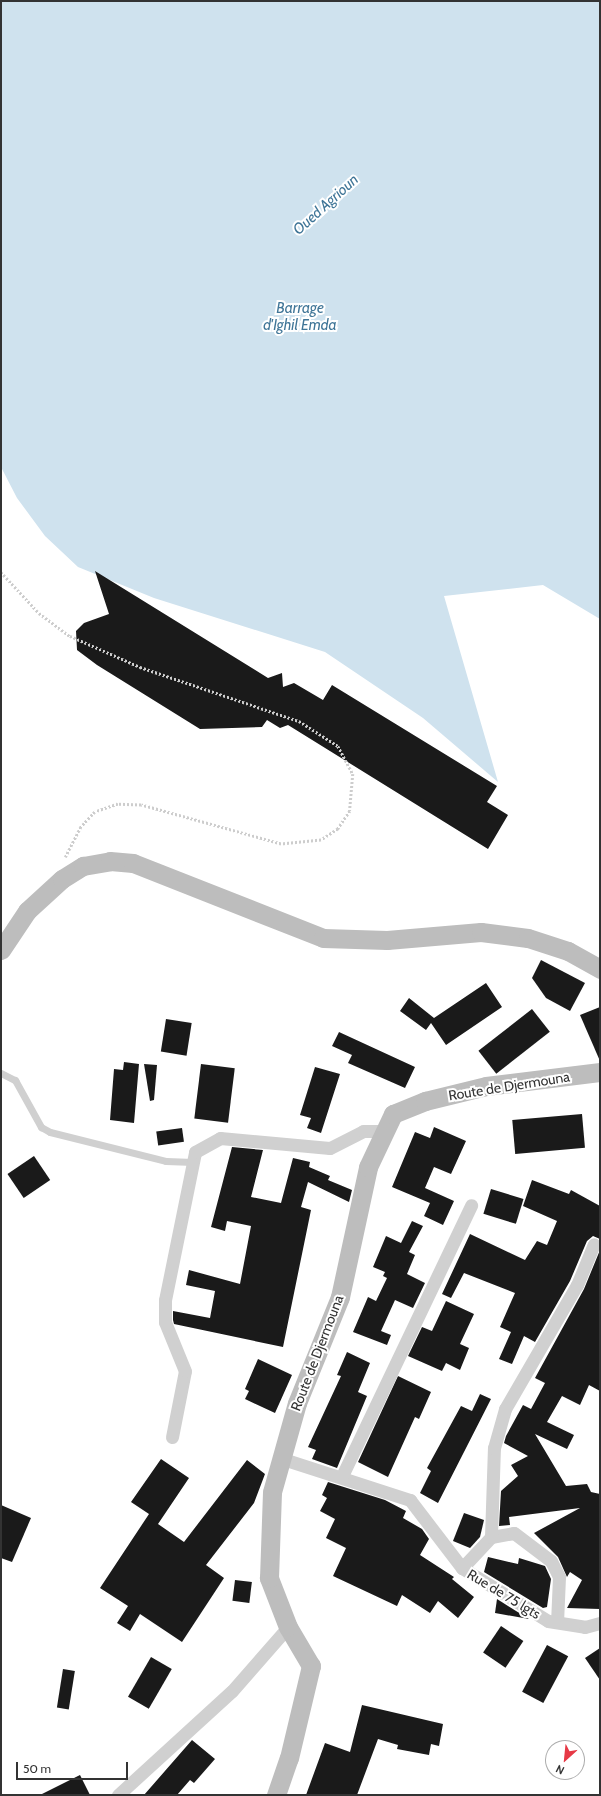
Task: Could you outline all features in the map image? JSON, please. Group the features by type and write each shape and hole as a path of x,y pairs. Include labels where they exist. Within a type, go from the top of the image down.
{"street":[{"path":"1,950 27,911 62,879 83,866 110,860 133,863 323,938 388,940 481,932 528,938 568,951 600,969"},
{"name":"Route de Djermouna","path":"276,1795 289,1758 310,1666 288,1627 269,1578 272,1492 280,1458 297,1403 340,1297 368,1167 393,1114 425,1101 486,1086 600,1072"},
{"path":"172,1437 185,1372 165,1322 165,1300 195,1152 220,1138 330,1148 363,1130 385,1131"},
{"path":"342,1476 471,1205"},
{"path":"491,1537 494,1448 505,1409 577,1285 594,1244"},
{"name":"Rue de 75 lgts","path":"280,1458 342,1476 410,1500 462,1568 548,1621 585,1627 600,1623"},
{"path":"462,1568 491,1537 514,1534 551,1561 559,1577 557,1622"},
{"path":"118,1795 232,1691 288,1627"}],"lane":[{"path":"1,1073 14,1080 41,1127 50,1132 166,1161 193,1162"}],"path":[{"path":"1,572 39,613 70,636 140,667 298,721 338,746 353,774 350,811 338,829 322,840 303,844 281,844 141,805 104,807 72,839 62,879"}],"water":[{"name":"Barrage d'Ighil Emda","path":"1,1 600,1 600,619 543,585 444,596 498,782 423,718 325,652 154,598 78,567 45,536 17,498 1,467"}],"building":[{"path":"95,571 268,678 282,673 283,687 294,683 323,700 332,685 497,786 487,802 508,815 488,849 288,725 280,728 267,720 262,727 200,729 97,665 77,650 76,631 84,623 109,614"},
{"path":"541,960 585,983 570,1011 546,998 532,978"},
{"path":"486,983 502,1007 446,1045 431,1023 426,1030 400,1011 409,998 434,1018"},
{"path":"600,1007 600,1061 580,1015"},
{"path":"532,1009 550,1032 496,1074 478,1051"},
{"path":"166,1019 192,1023 187,1056 161,1052"},
{"path":"339,1032 415,1067 405,1088 348,1063 352,1055 332,1046"},
{"path":"124,1062 139,1064 134,1123 110,1120 114,1069 123,1070"},
{"path":"144,1064 157,1065 154,1100 150,1101"},
{"path":"201,1064 235,1068 228,1123 194,1119"},
{"path":"315,1067 340,1074 321,1133 307,1128 311,1118 300,1115"},
{"path":"582,1114 585,1148 515,1154 512,1120"},
{"path":"434,1127 466,1141 451,1174 434,1167 425,1188 454,1201 443,1225 424,1216 430,1203 392,1187 415,1132 430,1138"},
{"path":"182,1128 184,1142 158,1145 156,1132"},
{"path":"232,1147 263,1150 251,1197 281,1203 293,1158 310,1162 309,1167 330,1176 328,1180 352,1190 349,1202 308,1182 301,1207 311,1210 283,1347 174,1324 173,1311 210,1318 215,1291 186,1285 189,1270 240,1284 251,1226 227,1221 225,1231 211,1227"},
{"path":"34,1156 50,1180 24,1198 7,1174"},
{"path":"532,1180 569,1194 571,1190 600,1206 600,1239 593,1236 587,1241 570,1281 535,1342 524,1336 512,1364 499,1359 511,1332 500,1327 515,1293 464,1273 451,1298 442,1294 470,1234 525,1260 537,1241 547,1245 557,1221 523,1206"},
{"path":"491,1189 524,1199 516,1224 483,1214"},
{"path":"412,1221 423,1226 409,1252 415,1255 407,1274 425,1283 413,1308 395,1300 381,1331 391,1335 387,1345 353,1332 368,1297 376,1301 387,1278 383,1276 385,1272 373,1267 386,1236 401,1243"},
{"path":"600,1250 600,1391 589,1385 580,1405 562,1396 547,1422 574,1435 567,1449 535,1434 566,1486 587,1484 591,1492 600,1494 600,1609 567,1608 582,1580 570,1572 567,1577 558,1557 534,1533 580,1508 509,1517 510,1525 499,1526 501,1491 518,1476 511,1465 528,1456 504,1443 506,1436 523,1405 531,1409 545,1383 535,1378 584,1289"},
{"path":"446,1301 474,1314 460,1344 469,1348 460,1370 446,1363 442,1371 408,1356 422,1327 432,1331"},
{"path":"347,1352 370,1363 358,1392 367,1396 337,1468 312,1459 316,1450 308,1447 341,1376 337,1375"},
{"path":"258,1359 292,1375 275,1413 245,1399 249,1391 245,1389"},
{"path":"398,1376 431,1392 419,1419 415,1417 388,1477 358,1462"},
{"path":"480,1394 491,1399 438,1503 420,1493 431,1471 427,1468 461,1406 472,1411"},
{"path":"161,1459 189,1478 158,1524 184,1542 247,1460 265,1474 254,1503 206,1565 224,1578 182,1642 140,1614 130,1631 117,1623 128,1606 100,1588 149,1514 131,1502"},
{"path":"328,1482 385,1500 406,1511 403,1518 422,1529 429,1539 420,1555 454,1577 452,1579 474,1597 458,1618 438,1601 430,1613 402,1595 397,1606 333,1576 346,1548 326,1538 335,1519 320,1511 327,1498 322,1495"},
{"path":"1,1505 31,1518 12,1562 1,1558"},
{"path":"464,1513 484,1520 480,1537 470,1548 453,1541"},
{"path":"488,1557 518,1564 519,1558 545,1566 551,1579 547,1607 543,1608 484,1572"},
{"path":"235,1580 252,1582 249,1603 232,1601"},
{"path":"497,1599 529,1619 495,1613"},
{"path":"501,1626 523,1641 505,1668 483,1653"},
{"path":"547,1645 568,1656 543,1703 522,1692"},
{"path":"600,1648 600,1680 585,1658"},
{"path":"151,1657 172,1669 149,1709 128,1697"},
{"path":"63,1669 75,1671 69,1709 57,1708"},
{"path":"362,1705 443,1724 439,1746 431,1744 429,1755 397,1749 398,1745 378,1739 357,1795 306,1795 325,1743 350,1752"},
{"path":"192,1740 215,1759 194,1783 190,1780 177,1795 144,1795"},
{"path":"80,1775 90,1795 40,1795"}],"water label":[{"name":"Oued Agrioun","path":"326,205"}]}
